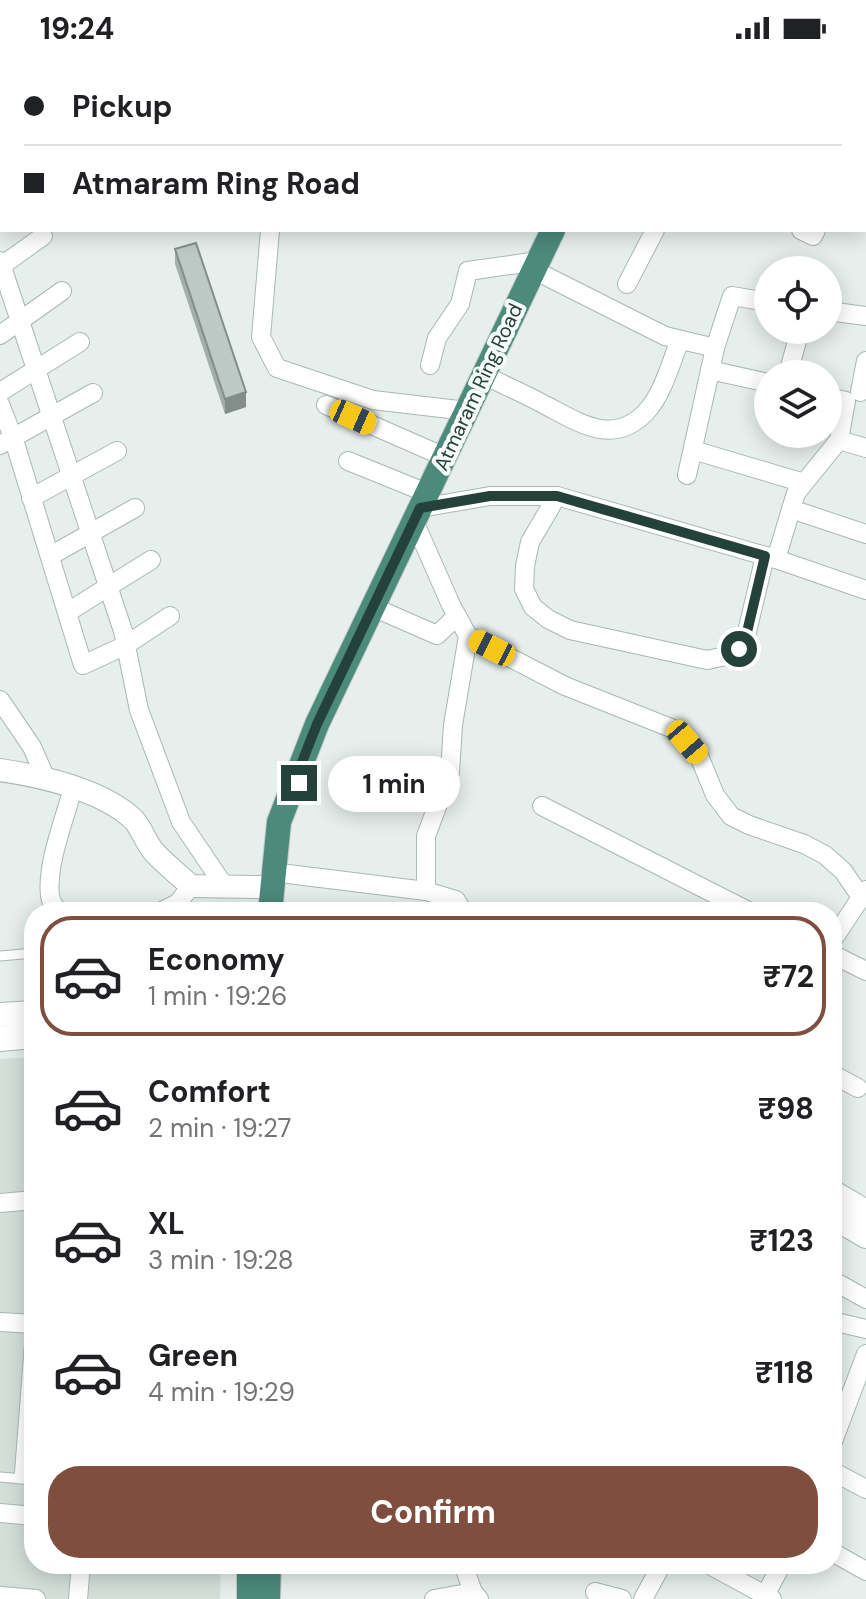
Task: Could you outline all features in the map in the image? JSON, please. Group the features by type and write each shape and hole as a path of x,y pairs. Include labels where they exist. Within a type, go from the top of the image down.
{"highway":[{"name":"Atmaram Ring Road","path":"270,902 279,822 302,762 552,232"},
{"name":"Atmaram Ring Road","path":"287,902 291,825 302,762"},
{"path":"249,1574 249,1599"},
{"path":"268,1599 269,1574"}],"main road":[{"path":"0,1015 24,1014"},
{"path":"0,1039 24,1037"},
{"path":"842,1198 866,1212"},
{"path":"842,1222 866,1236"}],"street":[{"path":"270,232 261,337 277,368 373,400 467,411"},
{"path":"627,284 654,232"},
{"path":"43,236 0,265 109,586 126,645 139,710 181,822 225,887"},
{"path":"430,365 437,338 460,304 468,271 536,265 665,336 715,348"},
{"path":"0,335 62,291"},
{"path":"687,475 715,348 732,296 754,300"},
{"path":"842,313 866,316"},
{"path":"490,378 576,423 595,430 619,428 634,422 648,411 680,340"},
{"path":"0,392 80,342"},
{"path":"860,392 866,361"},
{"path":"710,370 754,380"},
{"path":"7,443 93,393"},
{"path":"842,400 846,401 842,423"},
{"path":"0,404 7,443 31,498 83,665 126,645 170,616"},
{"path":"326,405 445,457"},
{"path":"842,441 866,448"},
{"path":"557,496 530,542 524,589 533,607 570,630 707,660 730,655 739,649 796,493 832,448"},
{"path":"693,450 804,483"},
{"path":"31,498 117,451"},
{"path":"348,461 420,508 457,616 468,636 565,686 671,728 699,756 715,795 731,816 825,855 863,893 842,926"},
{"path":"420,508 490,496 557,496 771,558 866,590"},
{"path":"50,556 135,508"},
{"path":"791,509 866,534"},
{"path":"68,612 151,560"},
{"path":"373,607 437,635 457,616"},
{"path":"426,891 426,836 450,772 453,725 468,636"},
{"path":"0,700 32,747 46,779"},
{"path":"0,770 46,779 113,805 135,821 153,850 191,886 262,887"},
{"path":"54,902 50,895 54,862 73,788"},
{"path":"542,806 730,902"},
{"path":"288,874 426,891 457,902"},
{"path":"179,902 191,886"},
{"path":"842,959 866,971"},
{"path":"842,1079 858,1088"},
{"path":"0,1203 24,1201"},
{"path":"842,1286 866,1299"},
{"path":"0,1322 24,1323"},
{"path":"842,1323 866,1329"},
{"path":"842,1418 865,1358"},
{"path":"842,1476 866,1489"},
{"path":"0,1513 24,1515"},
{"path":"842,1558 866,1571"},
{"path":"78,1599 80,1574"},
{"path":"434,1599 476,1596 467,1574"},
{"path":"643,1599 651,1574"},
{"path":"725,1574 767,1598 778,1574"},
{"path":"595,1592 622,1599"},
{"path":"0,1596 36,1599"}],"lane":[{"path":"0,956 24,954"},
{"path":"19,1479 24,1424"},
{"path":"0,1477 24,1479"}],"shaded area":[{"path":"24,1058 24,1574 221,1574 220,1599 0,1599 0,1059"}],"building":[{"path":"196,243 246,392 225,399 175,249"}],"route":[{"path":"299,783 302,762 317,724 420,508 490,496 557,496 765,556 747,632 739,649"}]}
